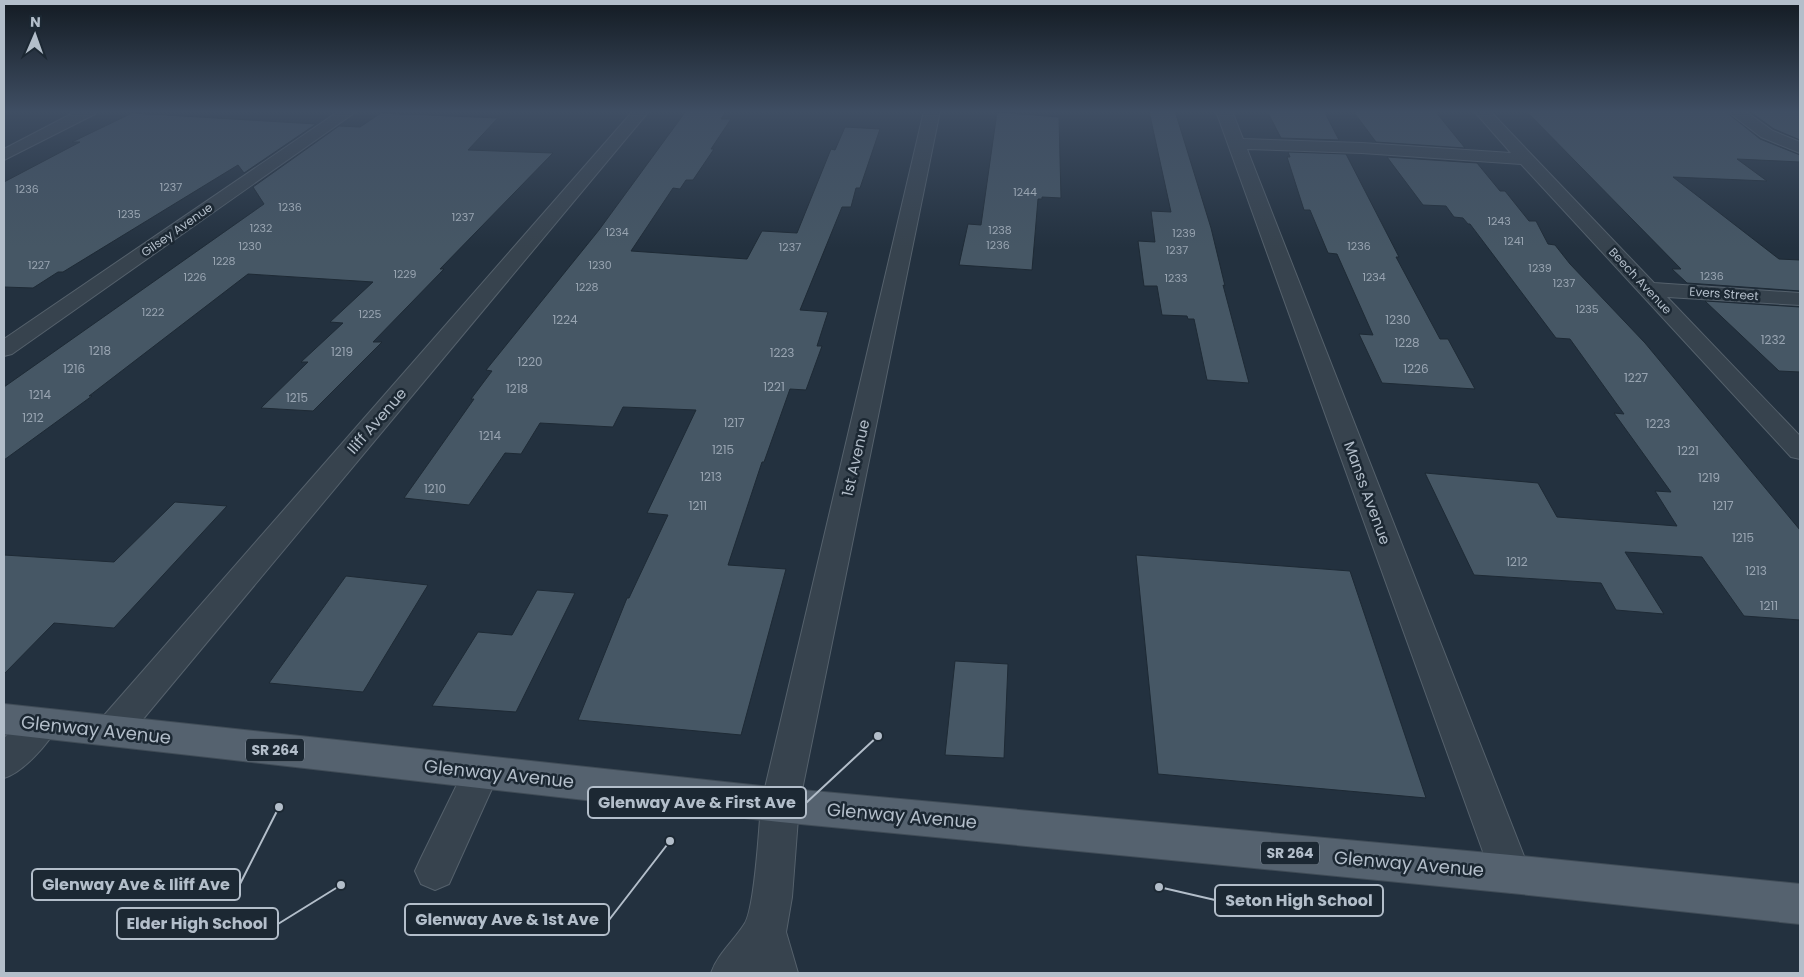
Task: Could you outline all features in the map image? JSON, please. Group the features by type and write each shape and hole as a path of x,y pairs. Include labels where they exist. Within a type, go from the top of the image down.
{"main road":[{"name":"Glenway Avenue","path":"4,720 780,805 1511,874 1800,904"}],"street":[{"name":"Gilsey Avenue","path":"4,350 284,157"},
{"name":"Iliff Avenue","path":"112,731 603,157"},
{"name":"1st Avenue","path":"765,932 772,897 780,805 922,157"},
{"name":"Manss Avenue","path":"1243,157 1376,518 1511,874"},
{"path":"1489,157 1524,159"},
{"name":"Beech Avenue","path":"1522,157 1800,451"},
{"name":"Evers Street","path":"1648,289 1800,299"},
{"path":"4,762 40,724"},
{"path":"435,872 481,772"},
{"path":"732,973 765,932"},
{"path":"765,932 776,973"}],"building":[{"path":"52,157 268,157 244,173 238,165 63,272 58,272 33,288 4,287 4,182"},
{"path":"296,157 549,157 440,269 444,269 373,342 382,342 313,411 261,408 308,362 301,362 343,323 330,322 373,282 248,274 89,396 92,396 4,460 4,387 264,204 253,187"},
{"path":"653,157 709,157 693,180 686,180 680,189 673,188 631,251 747,259 762,231 797,233 828,157 871,157 860,188 856,188 851,207 842,207 800,310 828,312 817,346 822,346 806,390 790,389 764,462 762,462 728,565 786,569 741,735 578,720 627,598 629,598 668,515 647,513 696,410 623,407 613,427 540,423 521,454 505,453 469,505 404,498 492,371 486,370 599,230"},
{"path":"991,157 1060,157 1061,198 1042,197 1042,199 1038,199 1032,270 959,265 968,224 981,225"},
{"path":"1159,157 1189,157 1211,228 1225,286 1223,285 1249,383 1207,380 1194,319 1188,319 1187,316 1162,315 1157,286 1144,286 1138,241 1155,242 1151,211 1171,212"},
{"path":"1287,157 1347,157 1399,257 1396,257 1440,339 1448,339 1475,389 1382,383 1359,334 1373,335 1337,254 1328,253 1310,210 1304,210"},
{"path":"1387,157 1477,163 1500,191 1505,191 1529,221 1536,221 1548,244 1555,245 1570,264 1645,343 1800,530 1800,620 1744,616 1702,557 1625,552 1664,614 1616,610 1601,583 1474,575 1425,473 1538,483 1557,517 1677,526 1655,491 1671,492 1614,413 1624,414 1570,339 1556,338 1470,224 1463,218 1454,217 1446,206 1423,205"},
{"path":"1571,157 1800,157 1800,162 1737,159 1767,181 1673,177 1779,259 1800,260 1800,291 1687,283 1672,269 1681,269"},
{"path":"1705,301 1800,307 1800,372 1779,371"},
{"path":"175,502 227,506 114,628 54,623 4,674 4,555 114,562"},
{"path":"1136,555 1350,571 1426,798 1158,774"},
{"path":"346,576 428,585 363,692 269,683"},
{"path":"537,590 575,593 516,712 432,706 478,632 512,635"},
{"path":"955,661 1008,664 1004,758 945,755"}],"place":[{"name":"Glenway Ave & First Ave","path":"878,736"},
{"name":"Glenway Ave & Iliff Ave","path":"279,807"},
{"name":"Glenway Ave & 1st Ave","path":"670,841"},
{"name":"Elder High School","path":"341,885"},
{"name":"Seton High School","path":"1159,887"}]}
